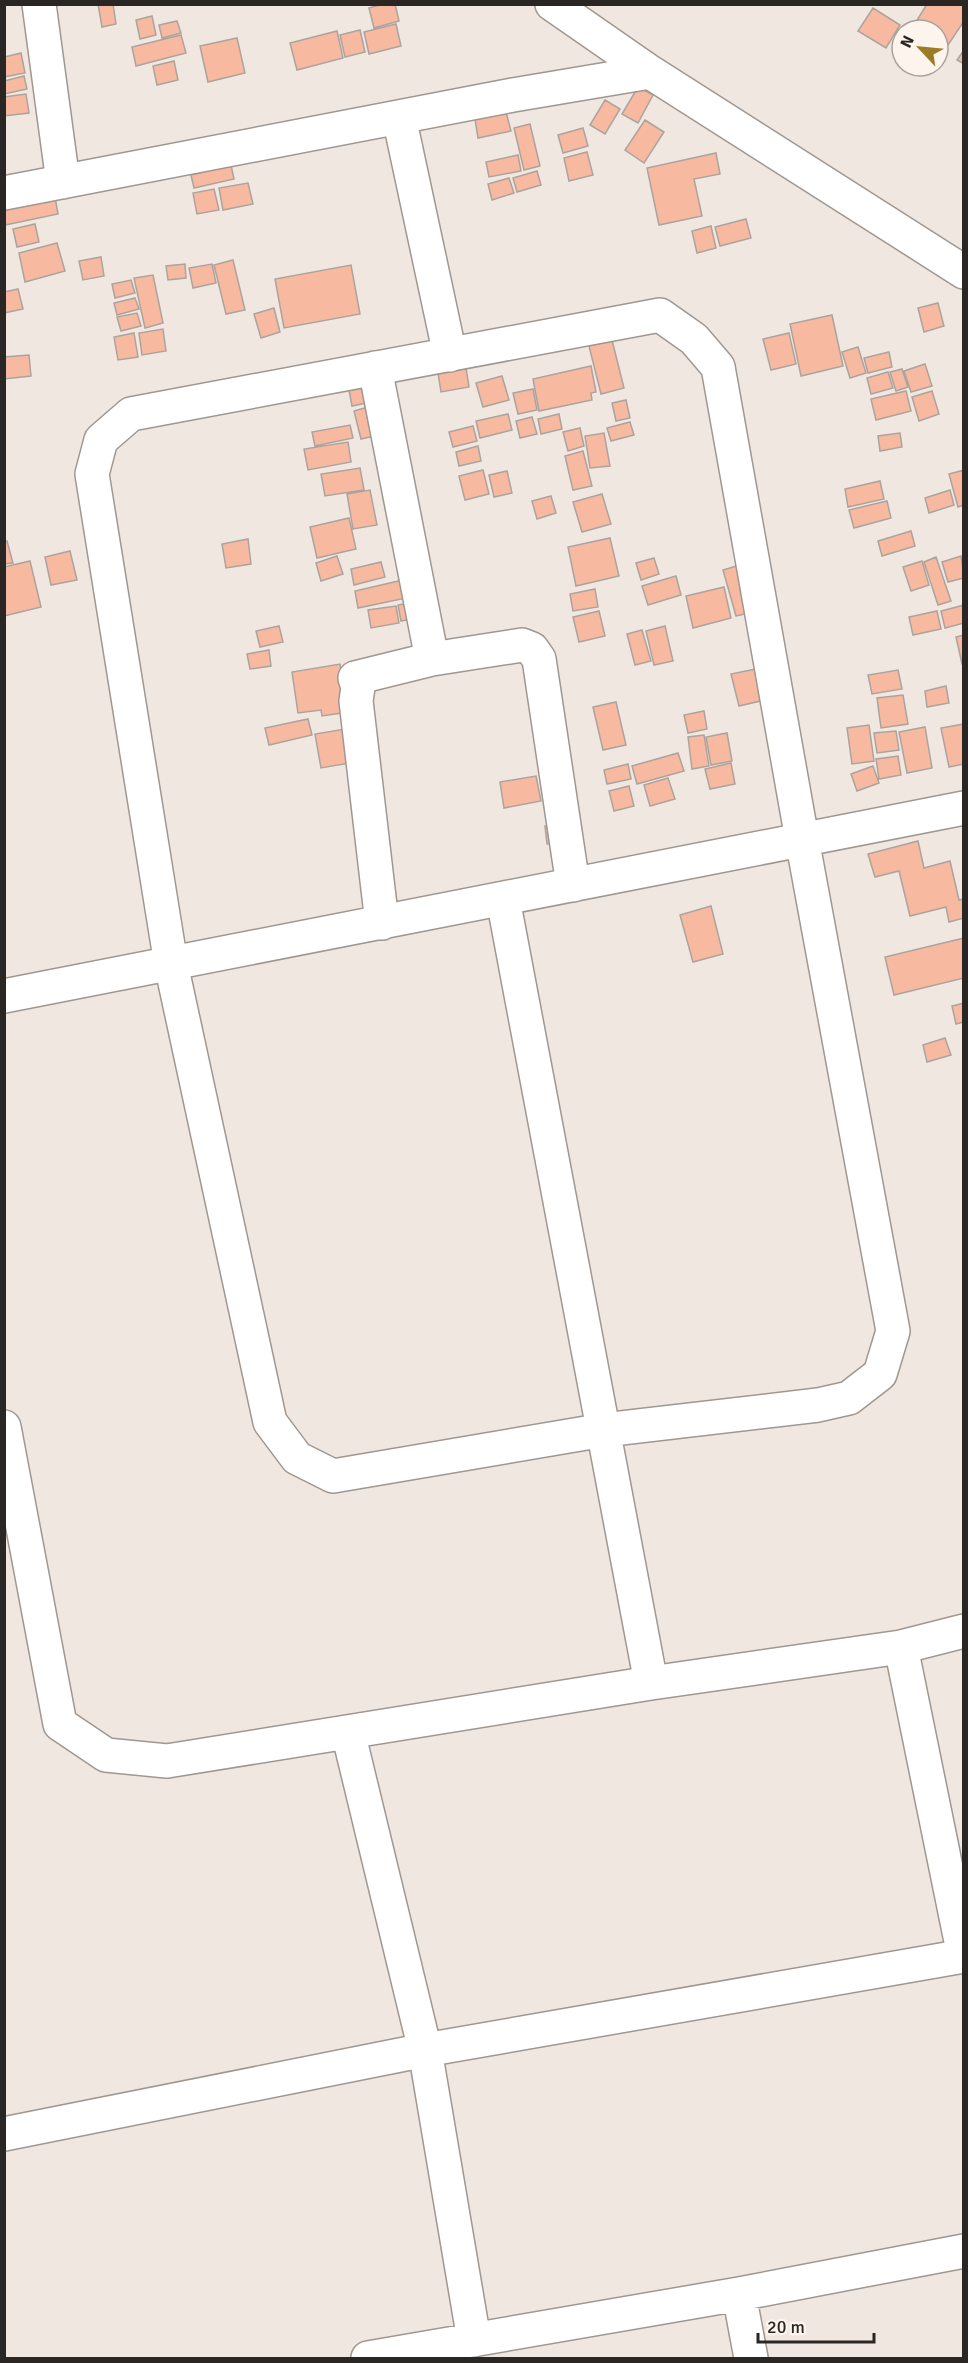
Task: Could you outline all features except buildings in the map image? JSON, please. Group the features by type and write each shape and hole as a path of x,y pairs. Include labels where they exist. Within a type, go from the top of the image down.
{"street":[{"path":"39,4 63,182"},
{"path":"552,4 650,72 962,275"},
{"path":"4,193 399,117 650,72"},
{"path":"399,117 450,355"},
{"path":"660,315 694,339 718,367 893,1331 880,1374 849,1398 818,1406 604,1430 333,1476 297,1458 270,1422 171,964 93,474 101,440 131,414 375,368 660,315"},
{"path":"375,368 432,659"},
{"path":"382,923 356,701 358,687 355,678 432,659 522,645 532,649 539,658 573,885"},
{"path":"4,996 963,808"},
{"path":"502,899 651,1683"},
{"path":"4,1427 60,1724 106,1755 166,1761 651,1683 901,1647 963,1631"},
{"path":"4,2134 425,2050 963,1956 901,1647"},
{"path":"348,1732 425,2050 474,2340"},
{"path":"368,2358 739,2294 963,2252"},
{"path":"739,2294 751,2358"}]}
